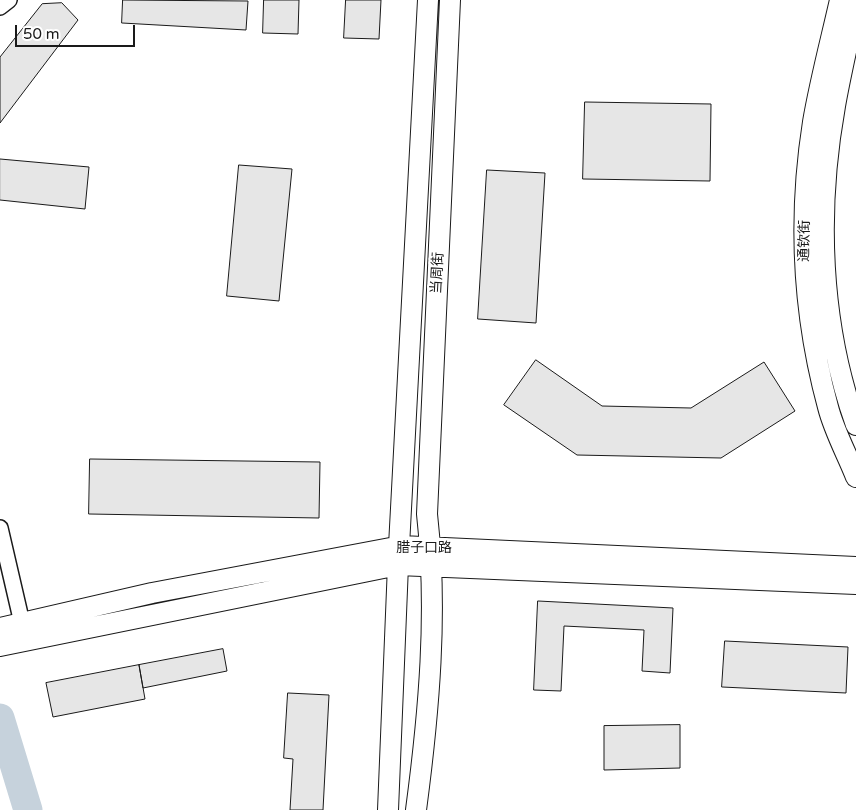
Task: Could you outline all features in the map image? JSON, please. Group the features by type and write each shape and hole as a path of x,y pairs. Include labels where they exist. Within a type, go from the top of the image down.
{"main road":[{"name":"当周街","path":"388,810 428,0"},
{"name":"当周街","path":"416,810 430,701 432,556 427,514 450,0"},
{"name":"通钦街","path":"840,0 813,122 806,194 805,266 812,330 828,408 856,477"},
{"path":"856,5 835,107 826,185 824,272 831,334 847,399 856,425"},
{"name":"腊子口路","path":"11,633 152,594 400,555 856,567"},
{"name":"腊子口路","path":"432,556 856,584"}],"street":[{"path":"0,7 9,0"},
{"path":"0,528 11,633"}],"building":[{"path":"123,0 248,1 246,30 122,23"},
{"path":"264,0 299,0 298,34 263,33"},
{"path":"346,0 381,0 379,39 344,38"},
{"path":"62,3 78,20 0,123 0,57 42,4"},
{"path":"585,102 711,104 710,181 583,179"},
{"path":"0,159 89,167 85,209 0,200"},
{"path":"239,165 292,169 279,301 227,296"},
{"path":"487,170 545,173 536,323 478,319"},
{"path":"536,360 602,406 691,408 764,362 795,411 721,458 577,455 504,405"},
{"path":"90,459 320,462 319,518 89,514"},
{"path":"538,601 673,608 670,673 642,671 644,630 564,626 561,691 534,690"},
{"path":"725,641 848,647 846,693 722,687"},
{"path":"223,649 227,671 143,688 139,665"},
{"path":"139,665 145,699 53,717 46,683"},
{"path":"288,693 329,695 323,810 290,810 293,759 284,758"},
{"path":"680,725 680,768 604,770 604,726"}],"waterway":[{"path":"0,718 28,810"}]}
